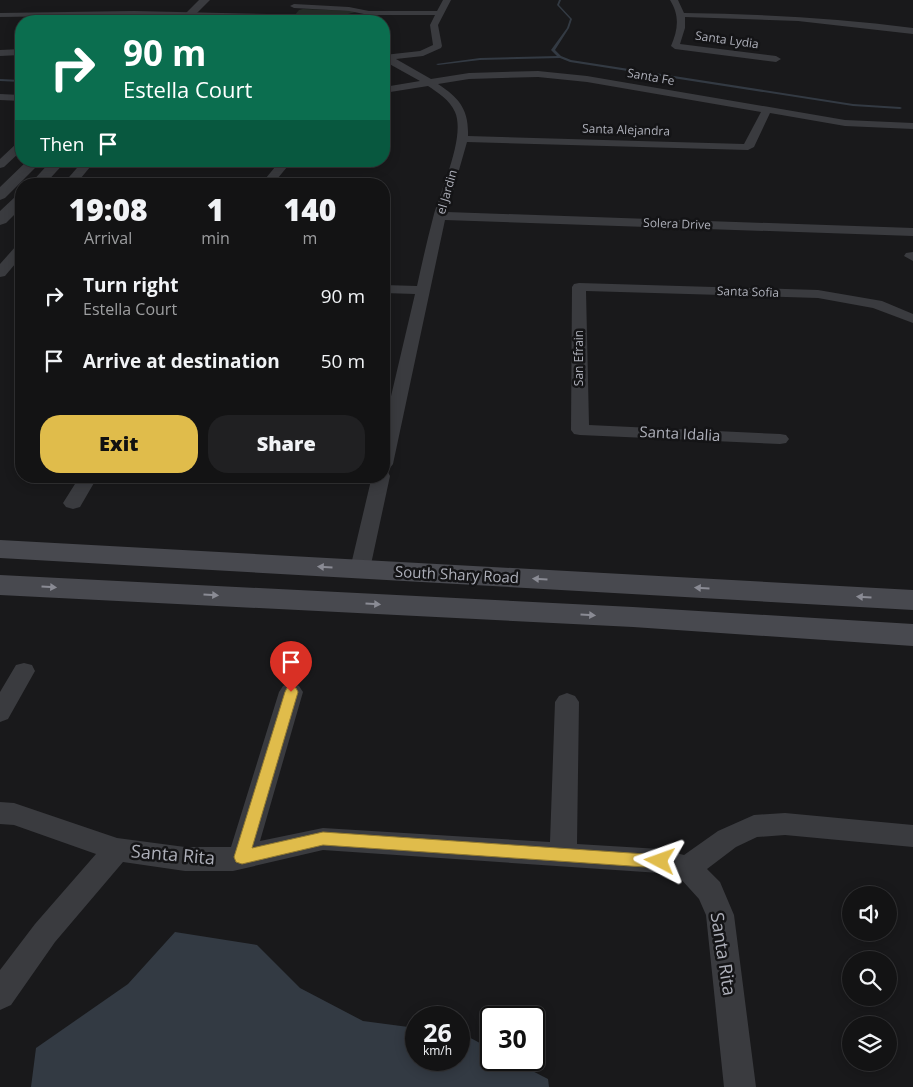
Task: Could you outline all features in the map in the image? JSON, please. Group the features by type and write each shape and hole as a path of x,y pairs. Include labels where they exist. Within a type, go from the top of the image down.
{"main road":[{"name":"South Shary Road","path":"0,549 913,600"},
{"path":"0,584 633,617 913,635"}],"street":[{"path":"190,15 205,0"},
{"name":"el Jardin","path":"390,57 427,52 438,46 434,25 446,0"},
{"path":"674,0 681,9 682,15 799,18 913,31"},
{"path":"1,15 19,5"},
{"path":"120,14 129,5"},
{"path":"207,15 218,5"},
{"path":"288,13 349,9 369,13 440,13"},
{"path":"1,15 41,13 125,15"},
{"path":"361,15 369,13"},
{"name":"Santa Lydia","path":"682,15 680,38 675,46 776,59"},
{"path":"0,53 15,52"},
{"name":"el Jardin","path":"390,61 450,97 461,111 463,126 454,170 440,216 390,437"},
{"name":"Santa Fe","path":"390,89 469,76 538,74 587,78 845,123 913,126"},
{"path":"0,97 15,98"},
{"name":"Santa Alejandra","path":"461,138 748,147 767,110"},
{"path":"0,165 15,151"},
{"path":"18,178 29,167"},
{"path":"43,178 53,167"},
{"path":"74,178 84,167"},
{"path":"272,178 281,167"},
{"path":"0,195 15,180"},
{"path":"0,220 15,205"},
{"name":"Solera Drive","path":"440,216 913,232"},
{"path":"0,253 15,252"},
{"path":"0,273 15,257"},
{"name":"Santa Sofia","path":"579,287 818,294 877,304 913,319"},
{"name":"San Efrain","path":"579,287 580,430"},
{"path":"390,289 423,290"},
{"name":"Santa Idalia","path":"580,430 780,439"},
{"path":"73,503 85,483"},
{"path":"360,569 379,483"},
{"path":"0,713 24,671"},
{"path":"242,857 291,692"},
{"path":"563,855 567,702"},
{"name":"Santa Rita","path":"0,813 14,814 118,850 185,859 233,859 323,839 660,861 688,868 710,891 720,915 740,1087"},
{"path":"688,868 726,839 754,826 785,824 913,836"},
{"path":"0,995 45,933 118,850"}],"shaded area":[{"path":"299,10 356,12 344,15 295,15"},
{"path":"175,932 257,945 300,988 363,1021 405,1027 405,1071 470,1071 470,1038 480,1043 480,1071 532,1071 548,1079 549,1087 31,1087 36,1048 128,984"}],"waterway":[{"path":"560,0 558,5 571,19 568,28 553,50 560,57"},
{"path":"438,64 480,59 560,57"},
{"path":"560,57 570,61 853,105 900,108"},
{"path":"0,80 15,81"}],"route":[{"path":"291,692 242,857 323,839 660,861"}]}
